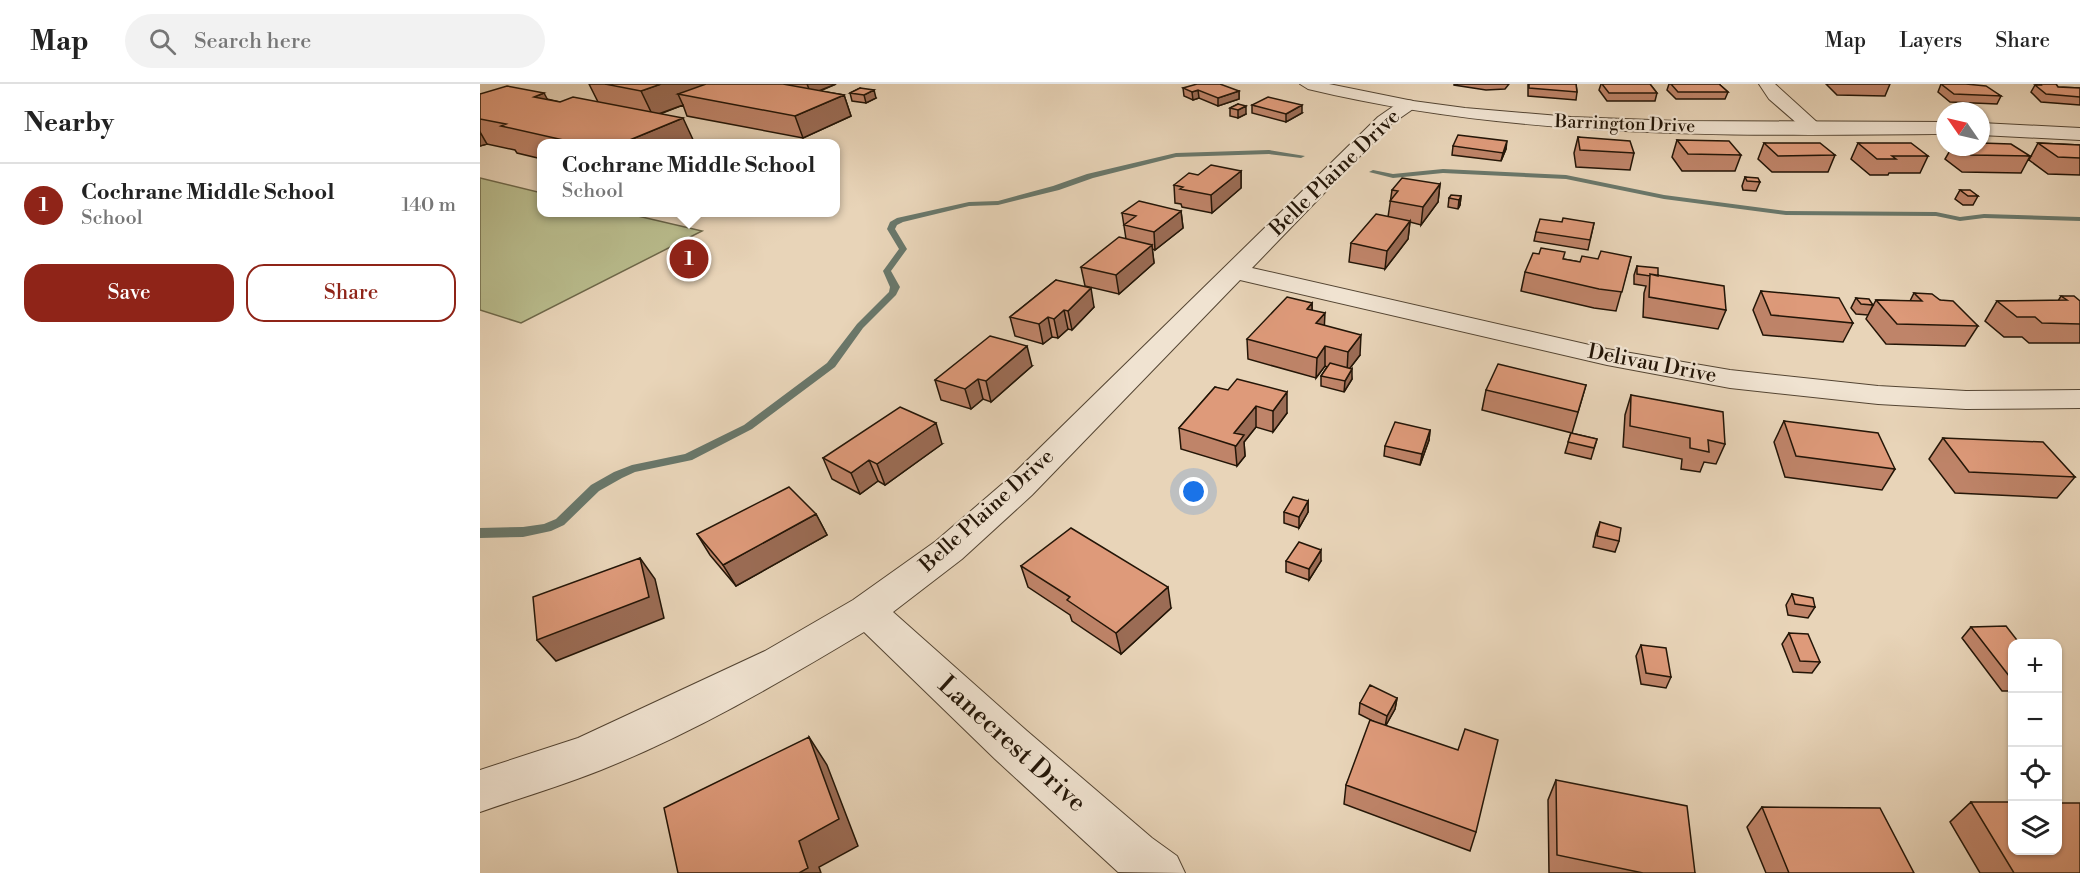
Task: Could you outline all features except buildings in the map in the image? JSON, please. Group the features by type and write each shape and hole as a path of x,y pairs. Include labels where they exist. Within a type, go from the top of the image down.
{"street":[{"name":"Barrington Drive","path":"1308,84 1407,105 1483,116 1574,124 1936,128"},
{"path":"1767,84 1775,95 1813,128"},
{"name":"Belle Plaine Drive","path":"480,791 587,755 662,721 779,663 867,611 949,550 1020,487 1384,121 1407,105"},
{"path":"1990,129 2080,134"},
{"name":"Delivau Drive","path":"1233,271 1607,357 1719,377 1878,395 1966,400 2080,399"},
{"name":"Lanecrest Drive","path":"867,611 1011,745 1135,855 1160,873"}],"green space":[{"path":"480,178 537,192 537,217 642,217 702,231 521,323 480,310"}],"waterway":[{"path":"480,533 523,532 546,528 560,522 595,488 618,475 632,469 688,457 748,427 831,365 860,326 893,293 895,287 887,271 903,249 891,229 893,224 900,220 969,204 998,203 1056,188 1090,176 1176,155 1269,152 1301,156"},
{"path":"1373,172 1393,176 1443,171 1566,177 1664,197 1786,213 1936,214 1960,219 1984,216 2080,219"}],"place":[{"name":"Cochrane Middle School","path":"689,259"}]}
